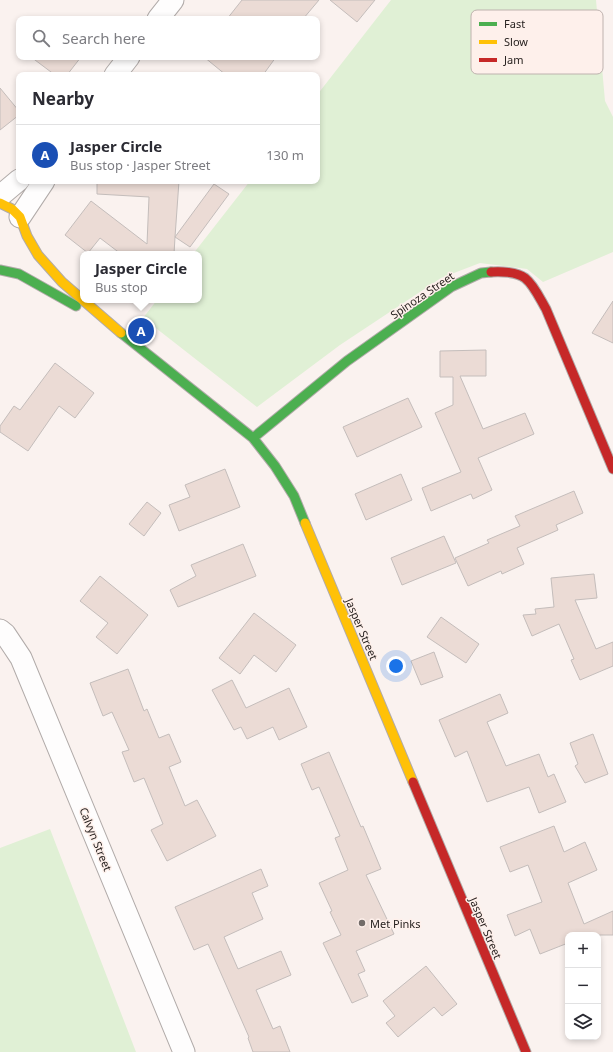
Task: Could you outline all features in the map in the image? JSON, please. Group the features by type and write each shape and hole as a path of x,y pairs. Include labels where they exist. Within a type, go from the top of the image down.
{"street":[{"path":"160,16 173,0"},
{"path":"117,72 127,60"},
{"path":"0,196 16,183"},
{"path":"23,248 24,226 43,184"},
{"path":"0,203 12,209 24,226"},
{"name":"Jasper Street","path":"24,226 38,255 62,282 80,298"},
{"path":"0,270 14,262"},
{"name":"Jasper Street","path":"0,270 19,274 107,322"},
{"name":"Spinoza Street","path":"253,438 347,361 450,287 481,273 502,271 524,277 536,291 546,309 613,469"},
{"name":"Jasper Street","path":"86,303 107,322 253,438 275,466 294,496 526,1052"},
{"name":"Calvyn Street","path":"0,630 5,634 21,658 184,1052"}],"green space":[{"path":"391,0 596,0 597,10 471,10 471,74 603,74 605,101 613,117 613,252 543,282 527,269 480,263 441,278 340,345 257,407 143,318 155,303 202,303 202,251 195,251 248,184 320,184 320,91"},
{"path":"50,829 136,1052 0,1052 0,848"}],"building":[{"path":"242,0 319,0 306,16 229,16"},
{"path":"330,0 375,0 357,22"},
{"path":"35,60 79,60 69,72 51,72"},
{"path":"208,60 274,60 265,72 222,72"},
{"path":"0,88 16,107 16,117 0,130"},
{"path":"97,184 179,184 174,251 117,251 100,238 90,251 85,251 65,235 91,201 147,244 149,197 97,194"},
{"path":"214,184 229,194 190,247 175,237"},
{"path":"613,301 613,343 592,333"},
{"path":"486,350 486,376 460,376 483,429 525,413 534,434 478,458 492,490 473,499 471,494 431,511 422,488 461,472 435,413 453,405 453,377 440,377 440,351"},
{"path":"55,363 94,393 75,418 59,406 28,451 0,432 0,426 14,406 20,410"},
{"path":"408,398 422,427 357,457 343,427"},
{"path":"225,469 240,507 179,531 169,505 190,497 185,485"},
{"path":"401,474 412,500 366,520 355,494"},
{"path":"574,491 583,513 556,525 558,530 517,548 524,564 502,574 501,571 468,586 455,558 489,543 487,540 520,526 515,516"},
{"path":"147,502 161,513 144,536 129,524"},
{"path":"444,536 456,563 402,585 391,558"},
{"path":"243,544 256,576 178,607 170,590 196,576 191,565"},
{"path":"594,574 597,598 575,600 596,649 613,642 613,666 580,680 571,660 574,659 559,624 532,636 523,615 536,614 535,609 554,607 551,578"},
{"path":"100,576 148,615 117,654 96,637 108,623 80,601"},
{"path":"254,613 296,645 276,672 254,655 240,674 219,658"},
{"path":"441,617 479,644 466,663 427,637"},
{"path":"434,652 443,677 421,685 411,661"},
{"path":"128,669 144,711 147,709 159,738 169,734 181,762 169,767 185,806 197,800 216,836 167,861 151,830 163,824 144,778 134,782 122,752 129,750 112,712 103,716 90,683"},
{"path":"232,680 246,708 289,688 307,727 279,740 273,727 247,739 241,727 234,730 212,690"},
{"path":"500,694 508,713 487,722 506,766 539,754 548,777 554,774 566,802 539,813 529,787 487,802 467,751 455,757 439,720"},
{"path":"593,734 608,774 585,783 575,766 578,764 570,743"},
{"path":"329,752 361,827 363,826 381,869 366,875 394,934 356,951 365,971 358,974 368,996 352,1003 323,943 341,935 319,883 348,870 335,838 340,836 319,787 312,790 301,764"},
{"path":"554,826 564,852 585,842 597,870 568,883 584,924 613,911 613,935 601,935 601,932 565,932 565,944 540,954 530,929 515,936 507,915 542,902 528,865 510,872 500,847"},
{"path":"261,869 268,886 252,893 263,919 224,937 238,969 281,951 291,975 256,990 273,1029 280,1026 290,1052 253,1052 248,1038 249,1037 208,944 194,950 175,907"},
{"path":"426,966 457,1004 442,1016 434,1007 398,1037 386,1023 395,1016 383,1001"}],"traffic: fast":[{"path":"0,270 19,274 76,306"},
{"path":"253,438 347,361 451,287 481,273 491,272"},
{"path":"121,333 253,438 275,466 294,496 305,523"}],"traffic: slow":[{"path":"0,203 12,209 20,217 27,236 38,255 62,282 80,298"},
{"path":"86,303 121,333"},
{"path":"305,523 413,782"}],"traffic: jam":[{"path":"491,272 508,272 518,274 525,278 537,292 546,309 613,469"},
{"path":"413,782 526,1052"}],"place":[{"name":"Jasper Circle","path":"141,331"},
{"name":"Met Pinks","path":"362,923"}]}
